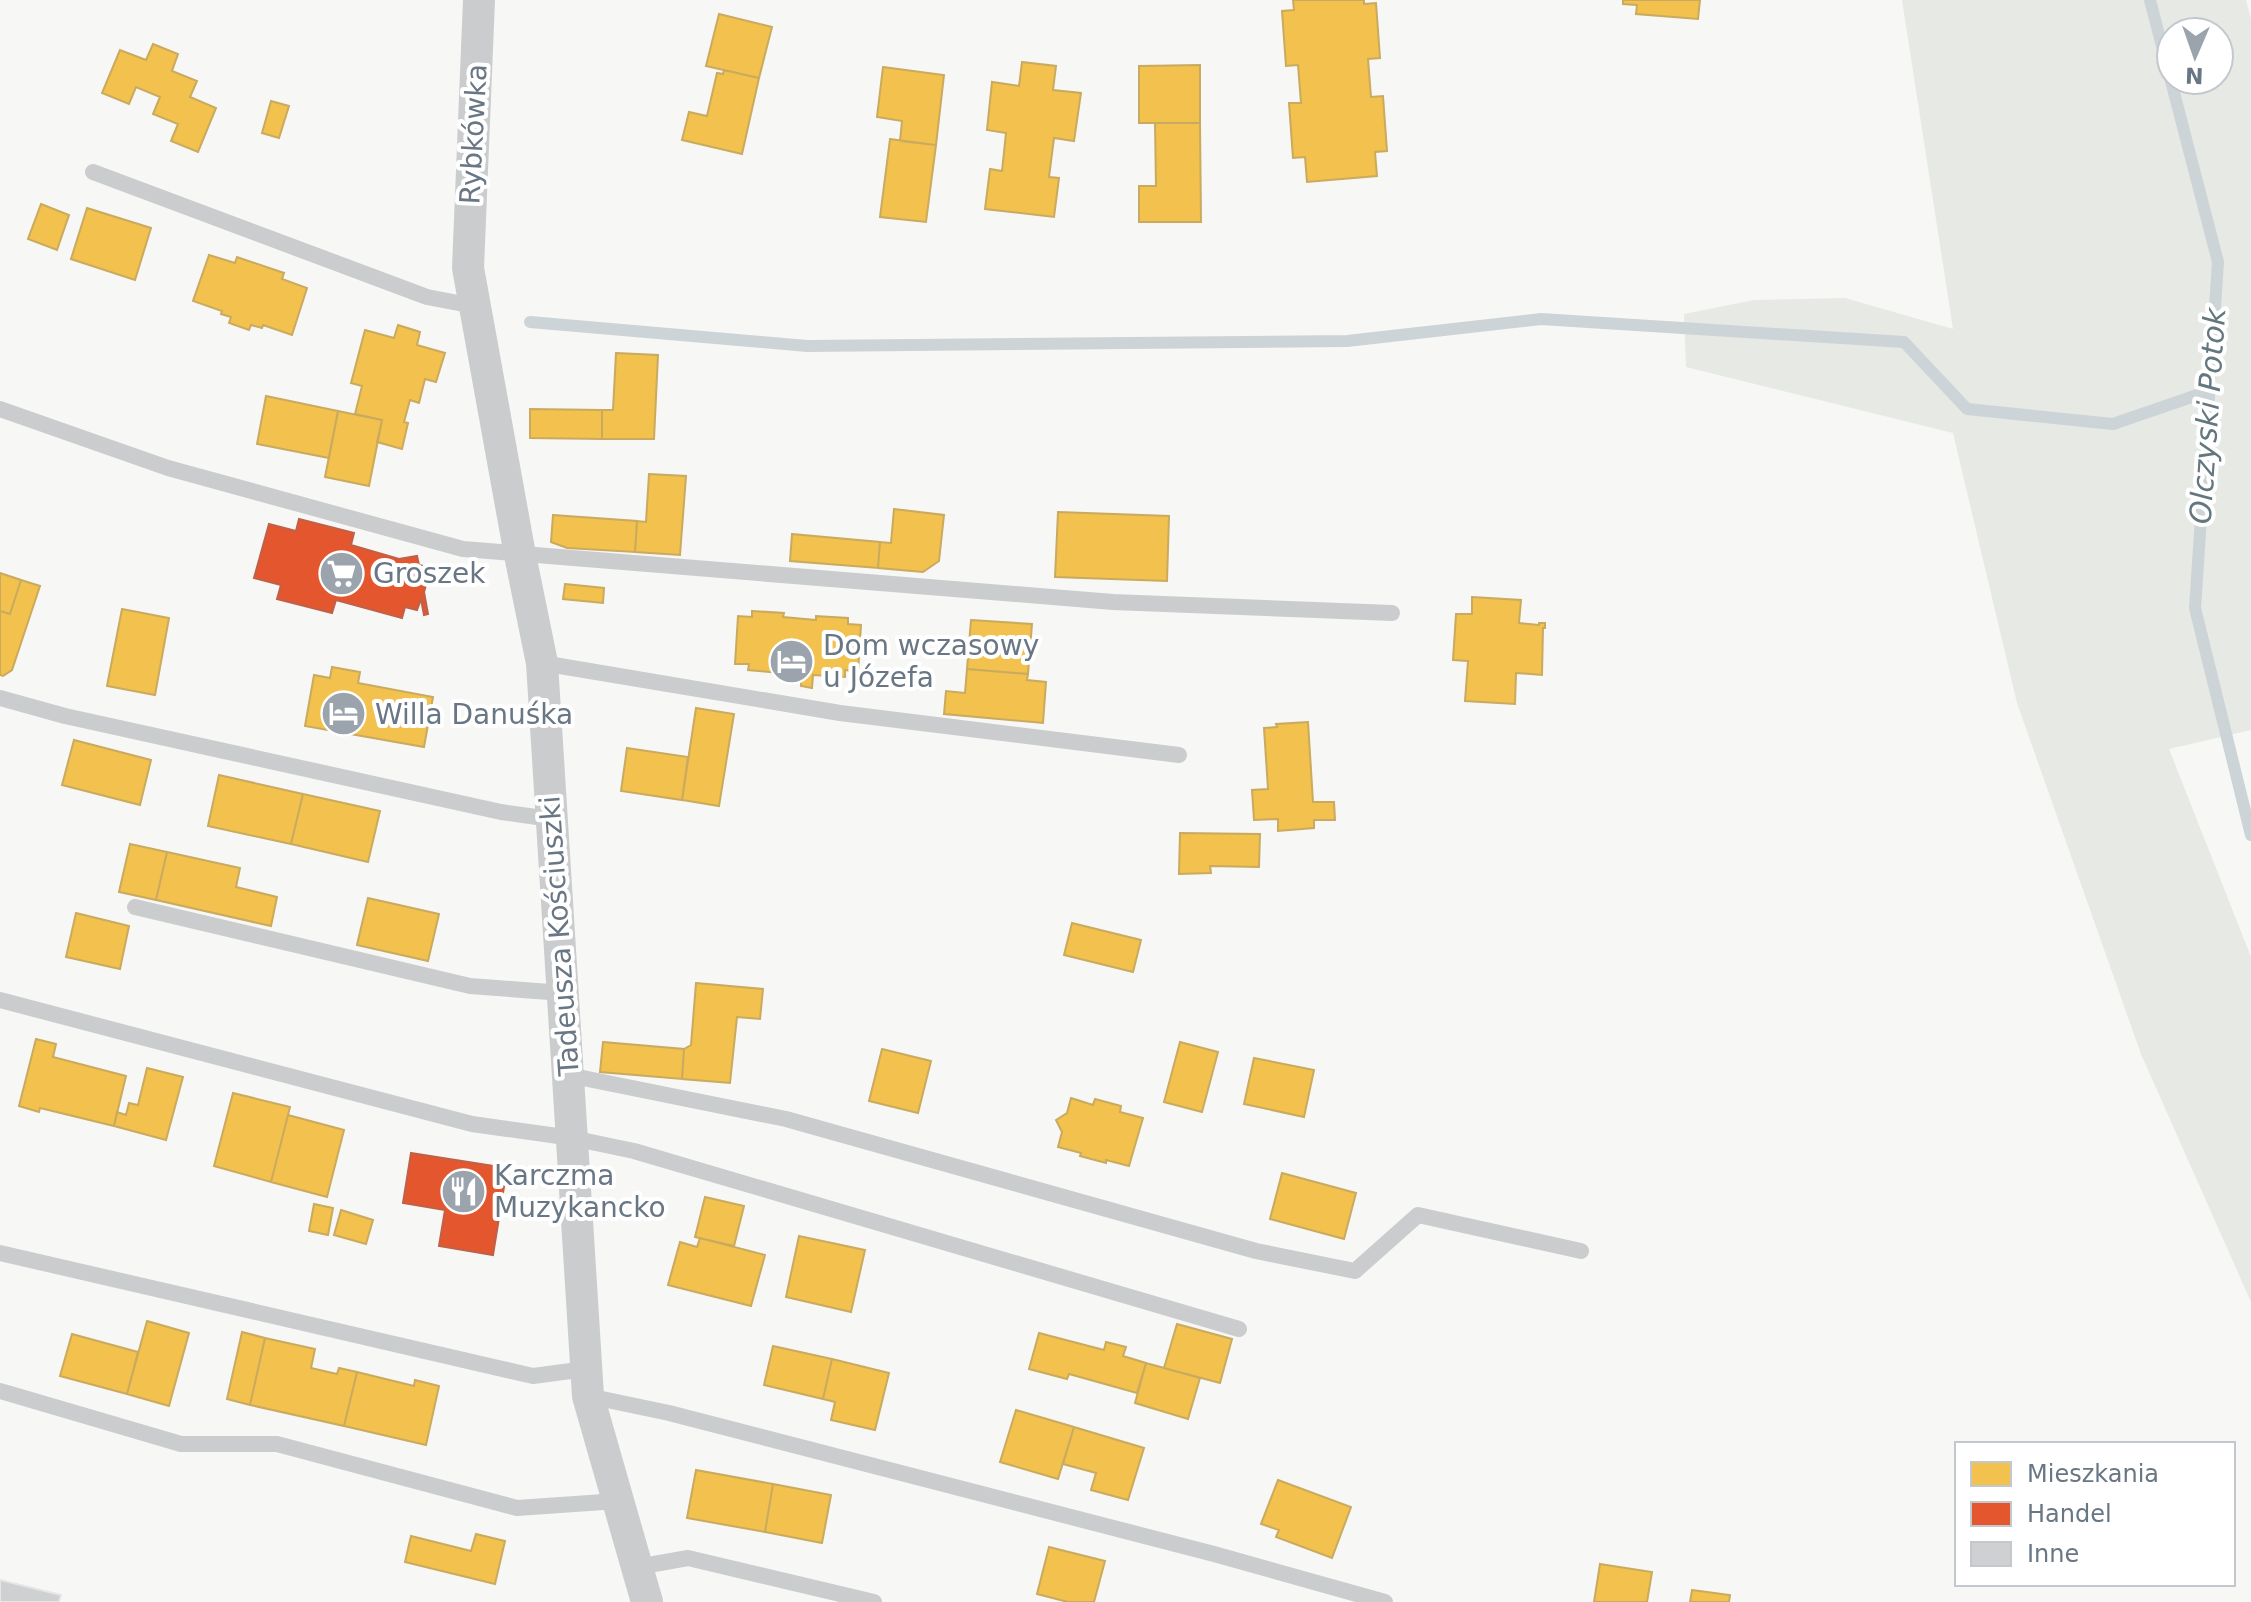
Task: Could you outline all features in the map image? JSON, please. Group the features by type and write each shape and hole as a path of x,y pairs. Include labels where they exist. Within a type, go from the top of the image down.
{"street":[{"name":"Rybkówka","path":"468,268 479,0"},
{"name":"Tadeusza Kościuszki","path":"468,268 542,663 587,1383 647,1602"}],"lane":[{"path":"93,172 427,297 474,306"},
{"path":"0,409 168,468 463,549 1113,602 1392,613"},
{"path":"542,663 840,713 1179,755"},
{"path":"0,698 112,726 501,812 551,819"},
{"path":"135,907 470,986 563,993"},
{"path":"0,1000 472,1124 572,1138 634,1151 1239,1329"},
{"path":"568,1075 786,1119 1256,1251 1355,1271 1418,1215 1581,1251"},
{"path":"0,1253 533,1376 587,1383 684,1417 1214,1554 1385,1602"},
{"path":"0,1391 181,1444 277,1444 517,1508 618,1501"},
{"path":"637,1567 688,1558 874,1602"}],"shaded area":[{"path":"1902,0 2246,0 2251,19 2251,730 2169,749 2251,957 2251,1302 2141,1054 2017,703 1953,433 1686,367 1684,314 1754,300 1845,298 1953,329"}],"building: Mieszkania":[{"path":"1293,0 1364,0 1364,4 1376,3 1380,58 1368,59 1371,97 1383,96 1387,151 1375,152 1377,176 1307,182 1305,157 1293,158 1289,103 1301,103 1298,65 1286,66 1282,11 1294,10"},
{"path":"1623,0 1700,0 1698,19 1636,14 1637,5 1623,4"},
{"path":"719,14 772,27 759,78 706,66"},
{"path":"153,44 178,54 172,71 197,81 190,97 216,108 198,152 171,141 178,124 153,114 160,97 136,87 129,104 102,93 120,50 146,60"},
{"path":"1022,62 1056,66 1053,90 1081,93 1074,141 1054,138 1049,177 1059,178 1054,217 985,209 990,169 1002,171 1006,133 987,130 992,82 1019,86"},
{"path":"1200,65 1200,123 1139,123 1139,66"},
{"path":"883,67 944,75 936,145 900,141 902,121 877,117"},
{"path":"724,70 759,78 742,154 682,140 689,112 707,116 717,73 723,74"},
{"path":"271,101 289,106 279,138 262,133"},
{"path":"1155,123 1200,123 1201,222 1139,222 1139,186 1156,186"},
{"path":"890,139 936,145 926,222 880,217"},
{"path":"41,204 69,215 57,250 28,239"},
{"path":"87,208 151,228 135,280 71,259"},
{"path":"209,255 235,263 237,257 284,273 282,279 307,288 292,335 263,325 262,328 251,325 249,330 229,323 231,317 221,314 222,311 193,301"},
{"path":"398,325 420,332 417,345 445,353 436,382 425,379 419,403 410,400 402,449 377,442 382,420 355,414 362,386 351,383 365,330 394,338"},
{"path":"616,353 658,355 654,439 602,439 602,410 613,410"},
{"path":"266,396 338,411 329,458 257,444"},
{"path":"530,409 602,410 602,439 530,438"},
{"path":"338,411 382,420 369,486 325,477"},
{"path":"649,474 686,476 680,555 635,552 637,521 646,522"},
{"path":"894,509 944,515 939,561 923,572 878,568 880,542 891,543"},
{"path":"1058,512 1169,516 1167,581 1055,577"},
{"path":"553,515 637,521 635,552 567,548 551,542"},
{"path":"792,534 880,542 878,568 790,561"},
{"path":"0,573 21,580 10,614 0,611"},
{"path":"21,580 40,586 12,670 3,676 0,675 0,611 10,614"},
{"path":"565,584 604,588 603,603 563,599"},
{"path":"1472,597 1521,600 1519,623 1545,623 1542,675 1516,673 1515,704 1465,701 1468,661 1453,660 1456,614 1472,614"},
{"path":"122,609 169,618 155,695 107,686"},
{"path":"752,611 784,613 783,617 816,620 816,616 848,618 848,624 861,625 858,672 845,670 845,677 813,675 812,688 801,686 801,678 748,670 749,664 735,664 738,616 752,617"},
{"path":"971,620 1032,624 1028,674 967,669"},
{"path":"332,667 360,672 358,683 433,697 424,747 305,726 314,675 330,678"},
{"path":"967,669 1028,674 1027,680 1046,682 1043,723 944,714 946,691 965,693"},
{"path":"696,708 734,714 719,806 682,800"},
{"path":"1308,722 1313,802 1334,802 1335,820 1314,820 1314,828 1278,831 1278,819 1254,820 1252,790 1268,789 1264,728"},
{"path":"74,740 151,760 140,805 62,785"},
{"path":"627,748 688,757 682,800 621,791"},
{"path":"219,775 303,794 291,844 208,826"},
{"path":"303,794 380,811 368,862 291,844"},
{"path":"1180,833 1260,834 1259,867 1210,866 1211,873 1179,874"},
{"path":"130,844 167,852 156,900 119,892"},
{"path":"167,852 240,868 236,887 277,897 271,926 156,900"},
{"path":"368,898 439,914 428,961 357,945"},
{"path":"76,913 129,926 120,969 66,957"},
{"path":"1072,923 1141,940 1133,972 1064,955"},
{"path":"696,983 763,989 760,1019 737,1017 730,1083 682,1079 684,1049 691,1045"},
{"path":"36,1039 56,1044 53,1057 126,1076 114,1126 19,1106"},
{"path":"603,1042 684,1049 682,1079 600,1072"},
{"path":"1180,1042 1218,1052 1202,1112 1164,1102"},
{"path":"882,1049 931,1061 918,1113 869,1101"},
{"path":"1254,1058 1314,1070 1304,1117 1244,1104"},
{"path":"147,1068 183,1077 166,1140 114,1126 117,1112 126,1115 129,1103 138,1105"},
{"path":"233,1093 290,1107 271,1182 214,1166"},
{"path":"1071,1098 1093,1105 1095,1099 1121,1106 1120,1112 1143,1118 1129,1166 1106,1160 1106,1163 1058,1147 1062,1132 1056,1120 1067,1113"},
{"path":"288,1115 344,1130 327,1197 271,1182"},
{"path":"1282,1173 1356,1193 1344,1239 1270,1219"},
{"path":"705,1197 744,1206 734,1246 695,1237"},
{"path":"314,1204 333,1208 328,1235 309,1231"},
{"path":"341,1210 373,1220 366,1244 334,1235"},
{"path":"799,1236 865,1250 851,1312 786,1297"},
{"path":"700,1238 765,1255 751,1306 668,1285 680,1242 697,1247"},
{"path":"147,1321 189,1333 169,1406 127,1394"},
{"path":"1177,1324 1232,1339 1220,1383 1164,1368"},
{"path":"242,1332 265,1338 250,1405 227,1399"},
{"path":"1039,1333 1104,1350 1106,1342 1126,1347 1123,1356 1146,1363 1137,1393 1069,1374 1067,1379 1029,1369"},
{"path":"72,1334 138,1352 127,1394 60,1376"},
{"path":"265,1338 315,1349 311,1368 337,1374 339,1368 357,1372 344,1426 250,1405"},
{"path":"773,1346 832,1359 823,1399 764,1385"},
{"path":"832,1359 889,1373 875,1430 831,1420 835,1402 823,1399"},
{"path":"1146,1363 1200,1378 1188,1419 1135,1403"},
{"path":"357,1372 414,1386 415,1380 439,1386 426,1445 344,1426"},
{"path":"1016,1410 1074,1427 1058,1479 1000,1462"},
{"path":"1074,1427 1144,1448 1128,1500 1091,1490 1096,1473 1063,1464"},
{"path":"696,1470 773,1484 765,1532 687,1518"},
{"path":"1278,1480 1351,1507 1332,1558 1276,1537 1279,1530 1261,1524"},
{"path":"773,1484 831,1495 822,1543 765,1532"},
{"path":"476,1534 505,1541 495,1584 405,1562 411,1536 471,1551"},
{"path":"1049,1547 1105,1561 1094,1602 1068,1602 1037,1594"},
{"path":"1600,1564 1652,1572 1647,1602 1594,1602"},
{"path":"1692,1590 1730,1595 1729,1602 1690,1602"}],"building: Handel":[{"name":"Groszek","path":"299,519 354,533 351,545 399,559 417,556 419,565 431,568 424,592 428,614 424,615 421,599 417,610 405,607 402,618 336,600 332,613 277,599 281,585 254,578 269,524 296,531"},
{"path":"411,1153 507,1168 493,1255 439,1246 445,1210 403,1203"}],"building: Inne":[{"path":"0,1580 61,1595 59,1602 0,1602"}],"waterway":[{"name":"Olczyski Potok","path":"2150,0 2218,262 2195,608 2251,835"},
{"path":"530,322 807,346 1347,341 1541,319 1904,342 1967,409 2113,424 2209,391"}],"place":[{"name":"Groszek","path":"342,573"},
{"name":"Dom wczasowy u Józefa","path":"792,661"},
{"name":"Willa Danuśka","path":"344,714"},
{"name":"Karczma Muzykancko","path":"463,1191"}]}
